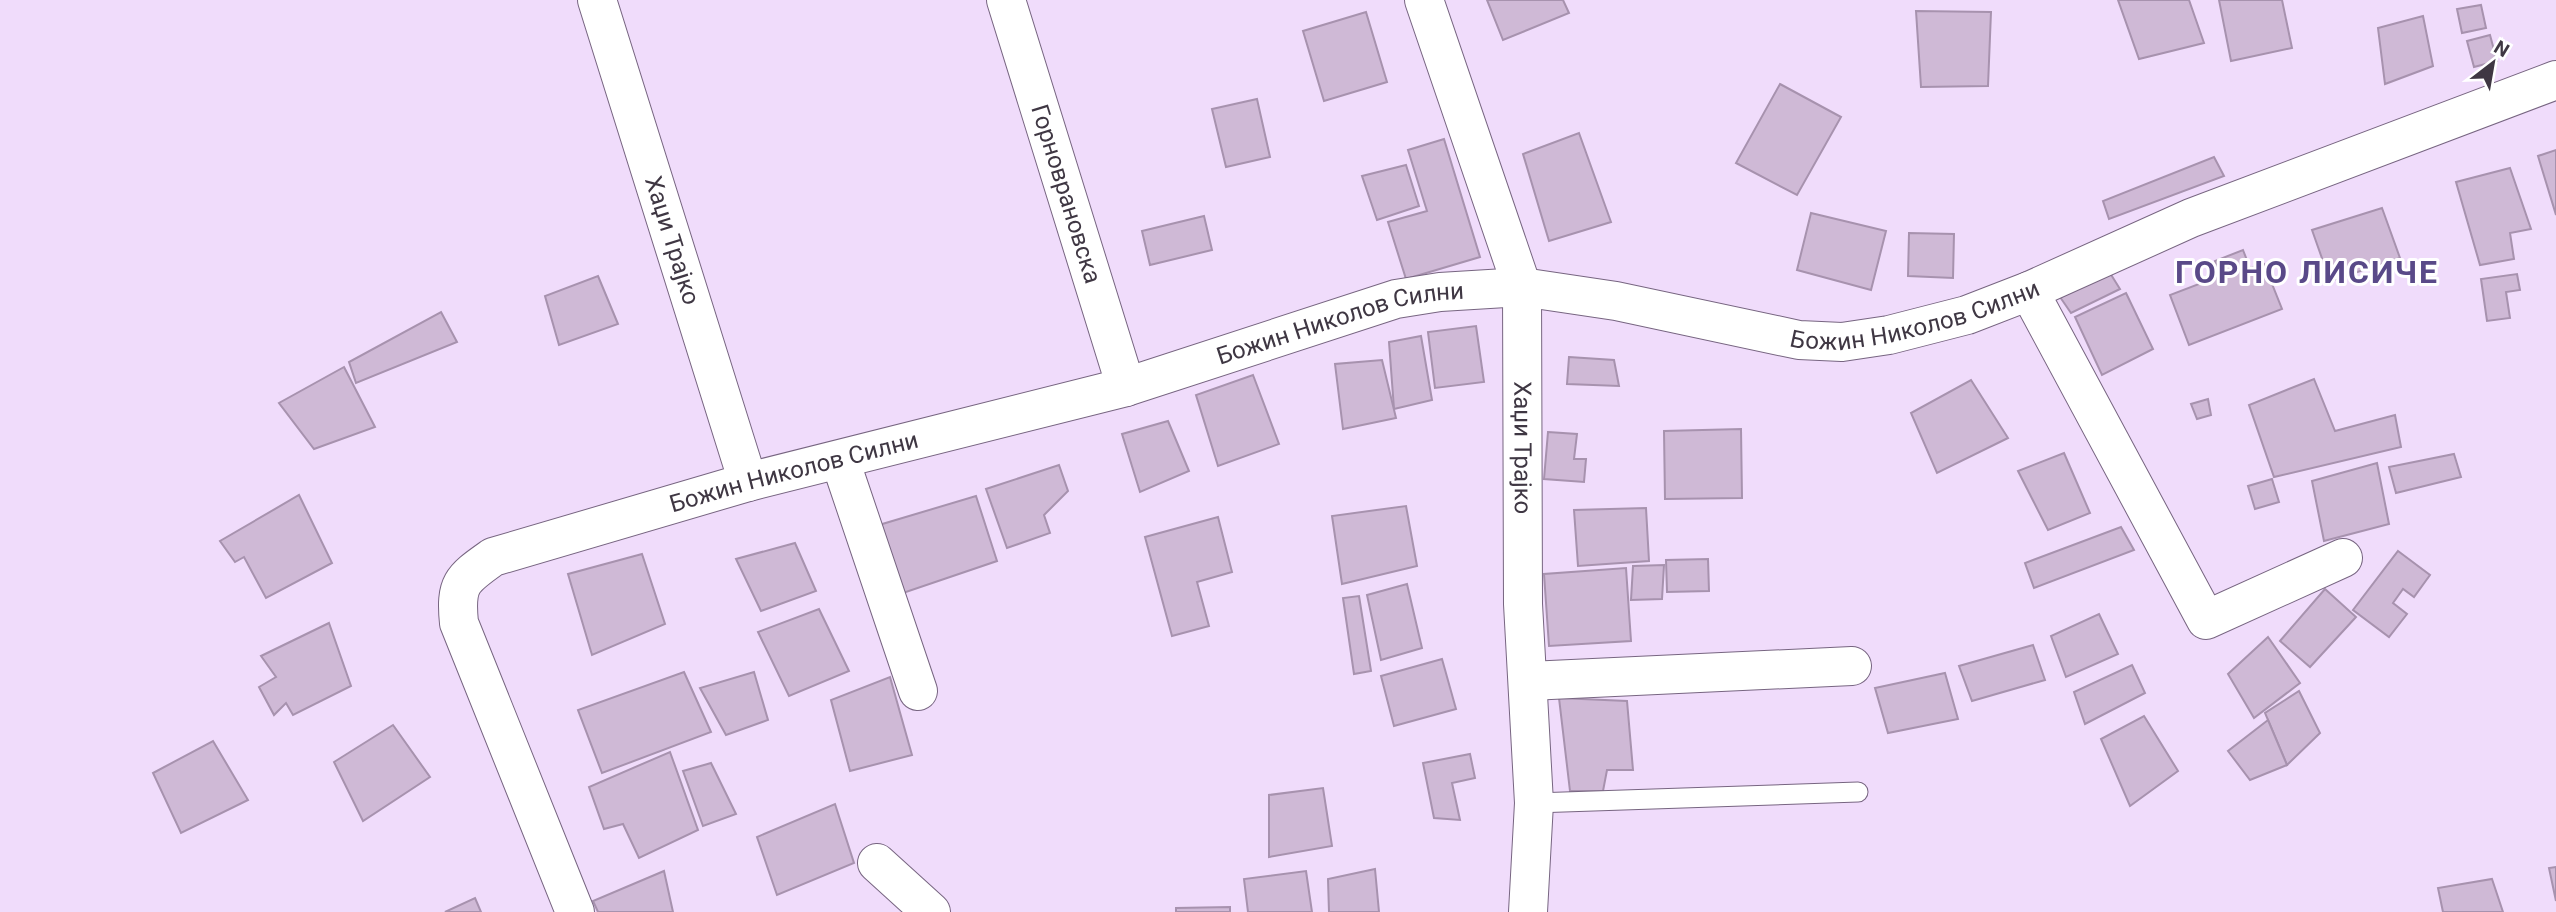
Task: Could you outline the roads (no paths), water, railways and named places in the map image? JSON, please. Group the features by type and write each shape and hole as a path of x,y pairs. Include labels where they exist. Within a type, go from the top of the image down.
{"street":[{"name":"Хаџи Трајко","path":"597,0 748,482"},
{"name":"Горноврановска","path":"1006,0 1126,387"},
{"name":"Хаџи Трајко","path":"1423,0 1522,287 1523,604 1534,803 1528,912"},
{"name":"Божин Николов Силни","path":"575,912 459,623 456,596 467,576 493,556 748,482 1126,387 1396,299 1440,292 1522,287 1616,301 1799,340 1842,342 1889,335 1967,315 2029,291 2191,218 2556,80"},
{"path":"2029,291 2206,620 2343,558"},
{"path":"840,460 918,691"},
{"path":"1529,681 1852,666"},
{"path":"877,863 932,912"}],"lane":[{"path":"1534,803 1858,792"}],"district":[{"name":"ГОРНО ЛИСИЧЕ","path":"2307,272"}]}
